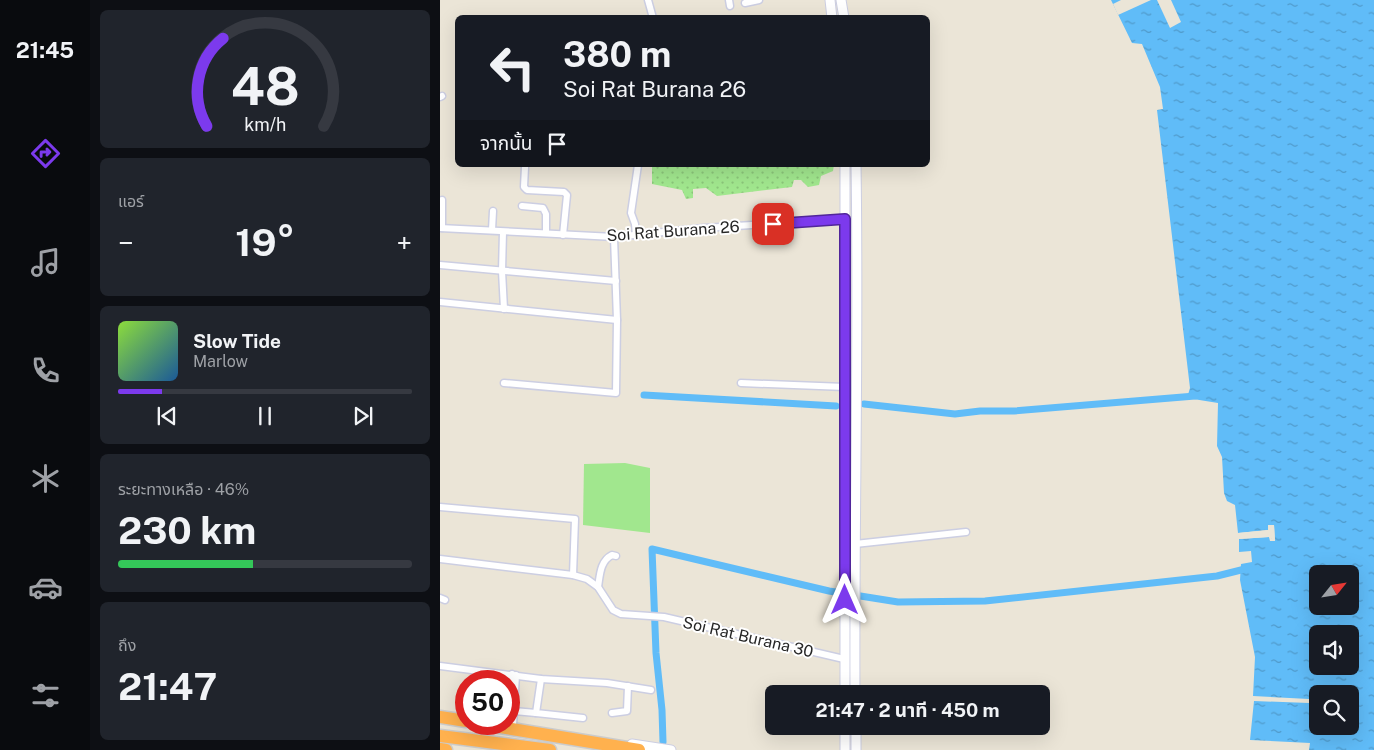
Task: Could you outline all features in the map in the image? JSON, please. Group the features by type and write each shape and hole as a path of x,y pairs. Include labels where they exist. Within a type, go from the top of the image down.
{"highway":[{"path":"440,717 455,719"},
{"path":"520,730 639,750"},
{"path":"440,736 550,750"},
{"path":"440,749 446,750"}],"main road":[{"path":"830,0 832,15"},
{"path":"841,0 844,15"},
{"path":"844,167 845,387 850,596 855,685"},
{"path":"844,685 844,659 855,544 856,167"},
{"path":"440,711 455,714"},
{"path":"520,726 671,750"},
{"path":"845,735 845,750"},
{"path":"856,735 856,750"}],"street":[{"path":"648,0 652,15"},
{"path":"745,3 758,0"},
{"path":"525,167 524,187 527,190 564,192 568,195 563,235"},
{"path":"636,236 635,224 631,213 638,167"},
{"path":"441,228 442,200"},
{"path":"522,206 543,208 546,214 546,233"},
{"path":"492,230 493,211"},
{"name":"Soi Rat Burana 26","path":"441,228 614,237 704,228 845,219"},
{"path":"502,232 504,309"},
{"path":"504,382 616,393 617,320 614,237"},
{"path":"440,265 616,281"},
{"path":"440,302 617,320"},
{"path":"742,383 845,387"},
{"path":"440,507 575,519 573,575"},
{"path":"855,544 966,532"},
{"path":"440,559 573,575 588,580 598,587 605,561 612,556 616,556"},
{"name":"Soi Rat Burana 30","path":"598,587 612,610 621,614 664,617 844,659"},
{"path":"440,666 473,670"},
{"path":"520,676 607,683 651,690"},
{"path":"536,713 541,679"},
{"path":"612,713 626,712 628,710 628,686"},
{"path":"520,712 583,718"}],"green space":[{"path":"652,167 834,167 833,171 821,176 819,185 808,187 801,180 794,180 792,187 717,196 706,188 693,189 693,198 686,199 682,190 652,184"},
{"path":"625,463 650,468 650,533 583,525 584,464"}],"water":[{"path":"1111,0 1374,0 1374,750 1309,750 1310,743 1250,740 1254,701 1309,703 1309,735 1359,735 1359,685 1309,685 1309,699 1253,696 1255,657 1240,580 1241,564 1252,562 1251,551 1239,552 1239,539 1269,537 1275,541 1274,525 1268,525 1268,530 1238,533 1235,505 1227,501 1224,493 1222,457 1217,446 1218,403 1187,398 1190,388 1157,110 1163,109 1160,87 1142,44 1132,43"}],"pier":[{"path":"1121,0 1151,0 1118,15 1113,4"},
{"path":"1157,0 1171,0 1181,22 1170,28"},
{"path":"1268,525 1274,525 1275,541 1270,541 1269,537 1239,539 1238,537 1269,534 1272,539 1271,528 1268,533 1238,535 1238,533 1268,530"}],"waterway":[{"path":"644,395 836,406"},
{"path":"864,404 955,414 1195,396"},
{"path":"663,742 662,710 656,653 652,549 829,591 898,602 985,601 1217,576 1249,568"}],"route":[{"path":"773,224 845,219 845,600"}]}
